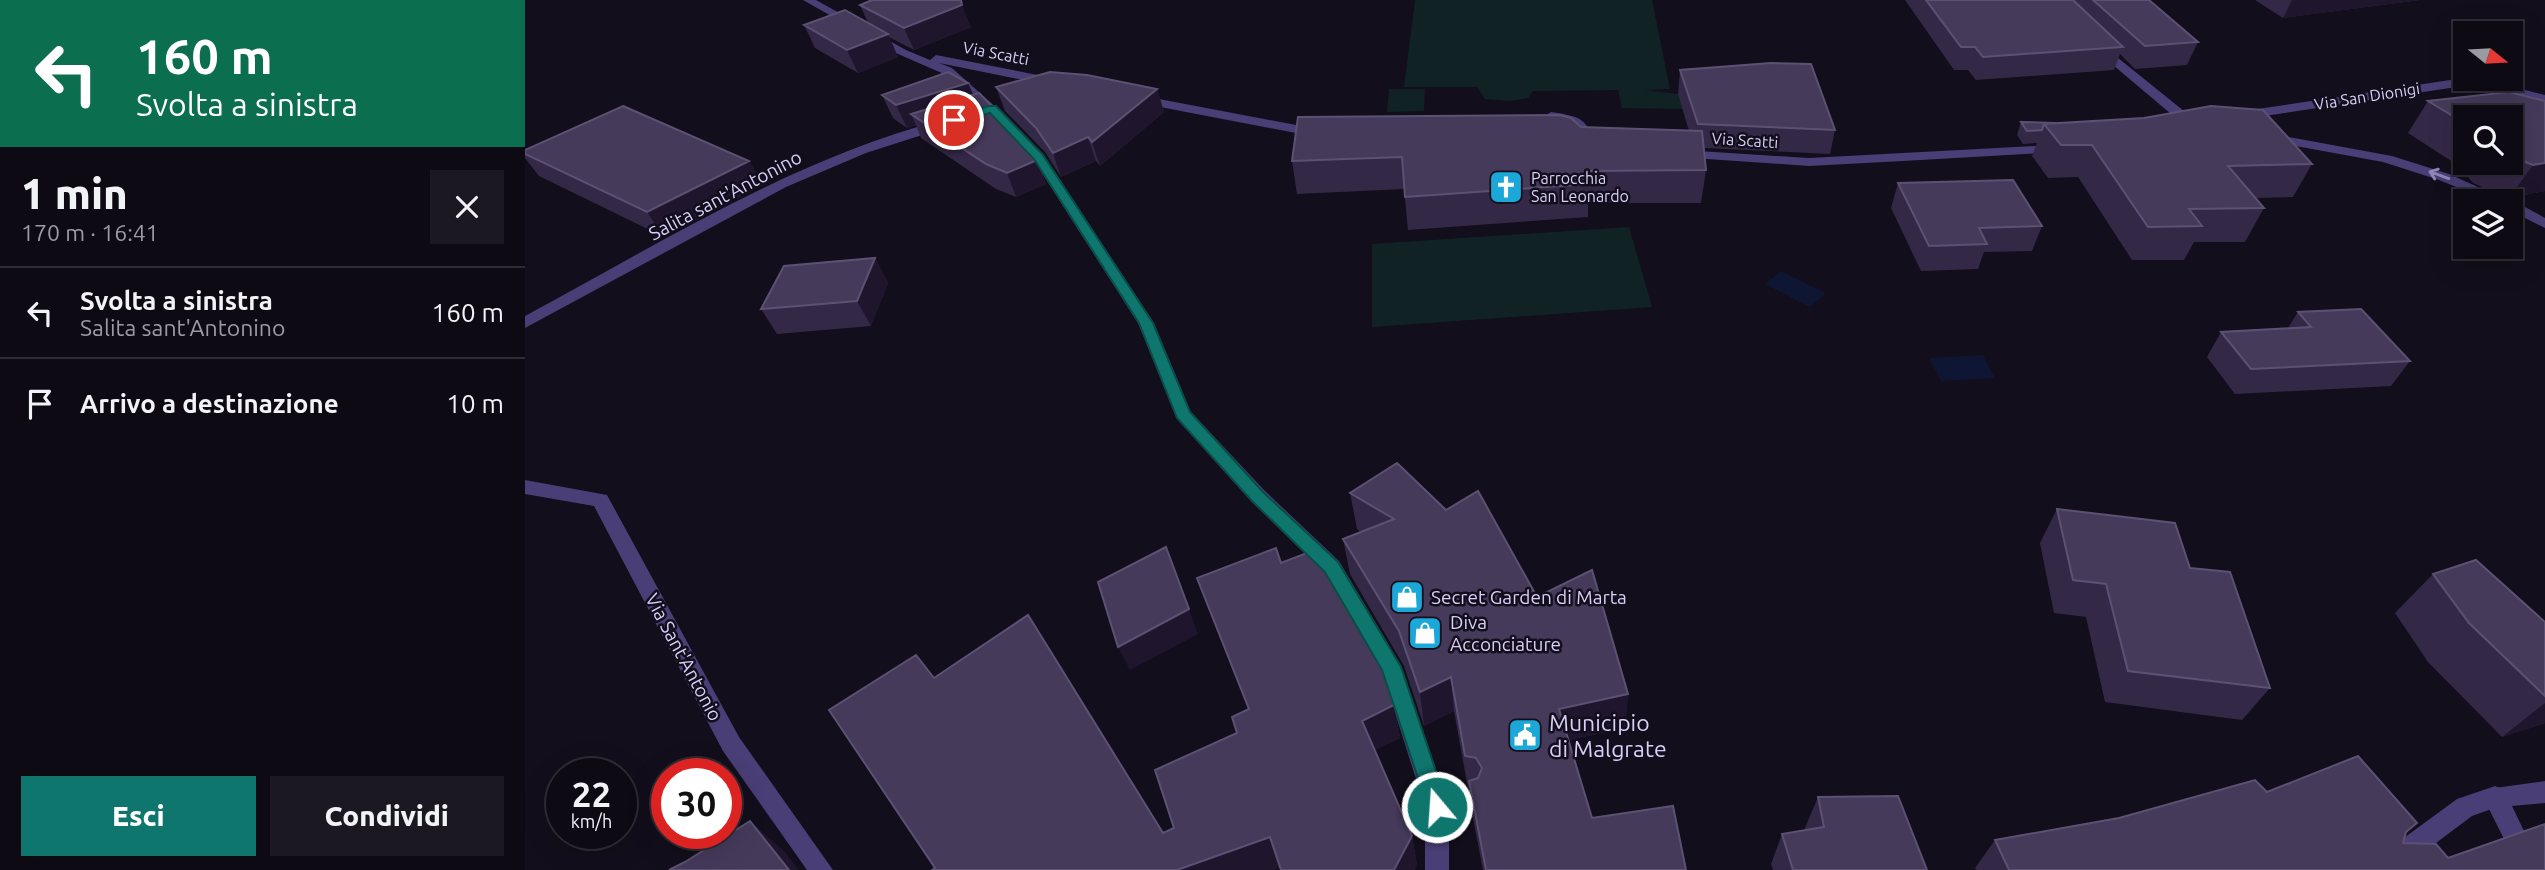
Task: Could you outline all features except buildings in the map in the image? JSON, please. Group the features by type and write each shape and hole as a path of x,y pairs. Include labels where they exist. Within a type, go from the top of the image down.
{"street":[{"path":"808,0 902,52 948,71 984,111 1038,157 1146,323 1183,414 1258,496 1332,567 1391,667 1437,807 1437,870"},
{"path":"2088,38 2185,128 2207,127"},
{"name":"Via Scatti","path":"902,52 1065,85"},
{"name":"Via San Dionigi","path":"2231,117 2450,84 2504,89 2545,99"},
{"path":"1130,97 1332,134"},
{"path":"1536,116 1572,119 1583,126 1587,139 1597,147 1613,149"},
{"name":"Salita sant'Antonino","path":"525,323 781,184 862,150 951,121"},
{"name":"Via San Dionigi","path":"2257,135 2338,146 2384,158 2469,189"},
{"name":"Via Scatti","path":"1667,153 1809,162 2075,148"},
{"path":"2523,211 2545,223"},
{"name":"Via Sant'Antonio","path":"525,487 600,500 731,744 821,870"},
{"path":"2380,870 2465,807 2495,797 2545,792"},
{"path":"2495,797 2515,837 2543,870"},
{"path":"1437,807 1470,801"}],"shaded area":[{"path":"1415,0 1652,0 1670,89 1645,90 1678,94 1683,109 1622,108 1618,90 1533,91 1528,98 1510,101 1485,99 1477,87 1404,87"},
{"path":"1389,89 1425,89 1424,111 1387,112"},
{"path":"1629,227 1652,307 1372,327 1372,244"}],"water":[{"path":"1781,271 1826,293 1810,307 1765,284"},
{"path":"1983,355 1995,378 1941,381 1929,358"}],"place":[{"name":"Parrocchia San Leonardo","path":"1506,187"},
{"name":"Secret Garden di Marta","path":"1407,597"},
{"name":"Diva Acconciature","path":"1425,633"},
{"name":"Municipio di Malgrate","path":"1525,735"}],"route":[{"path":"954,120 992,108 1038,157 1146,323 1183,414 1258,496 1332,567 1391,667 1437,807"}]}
